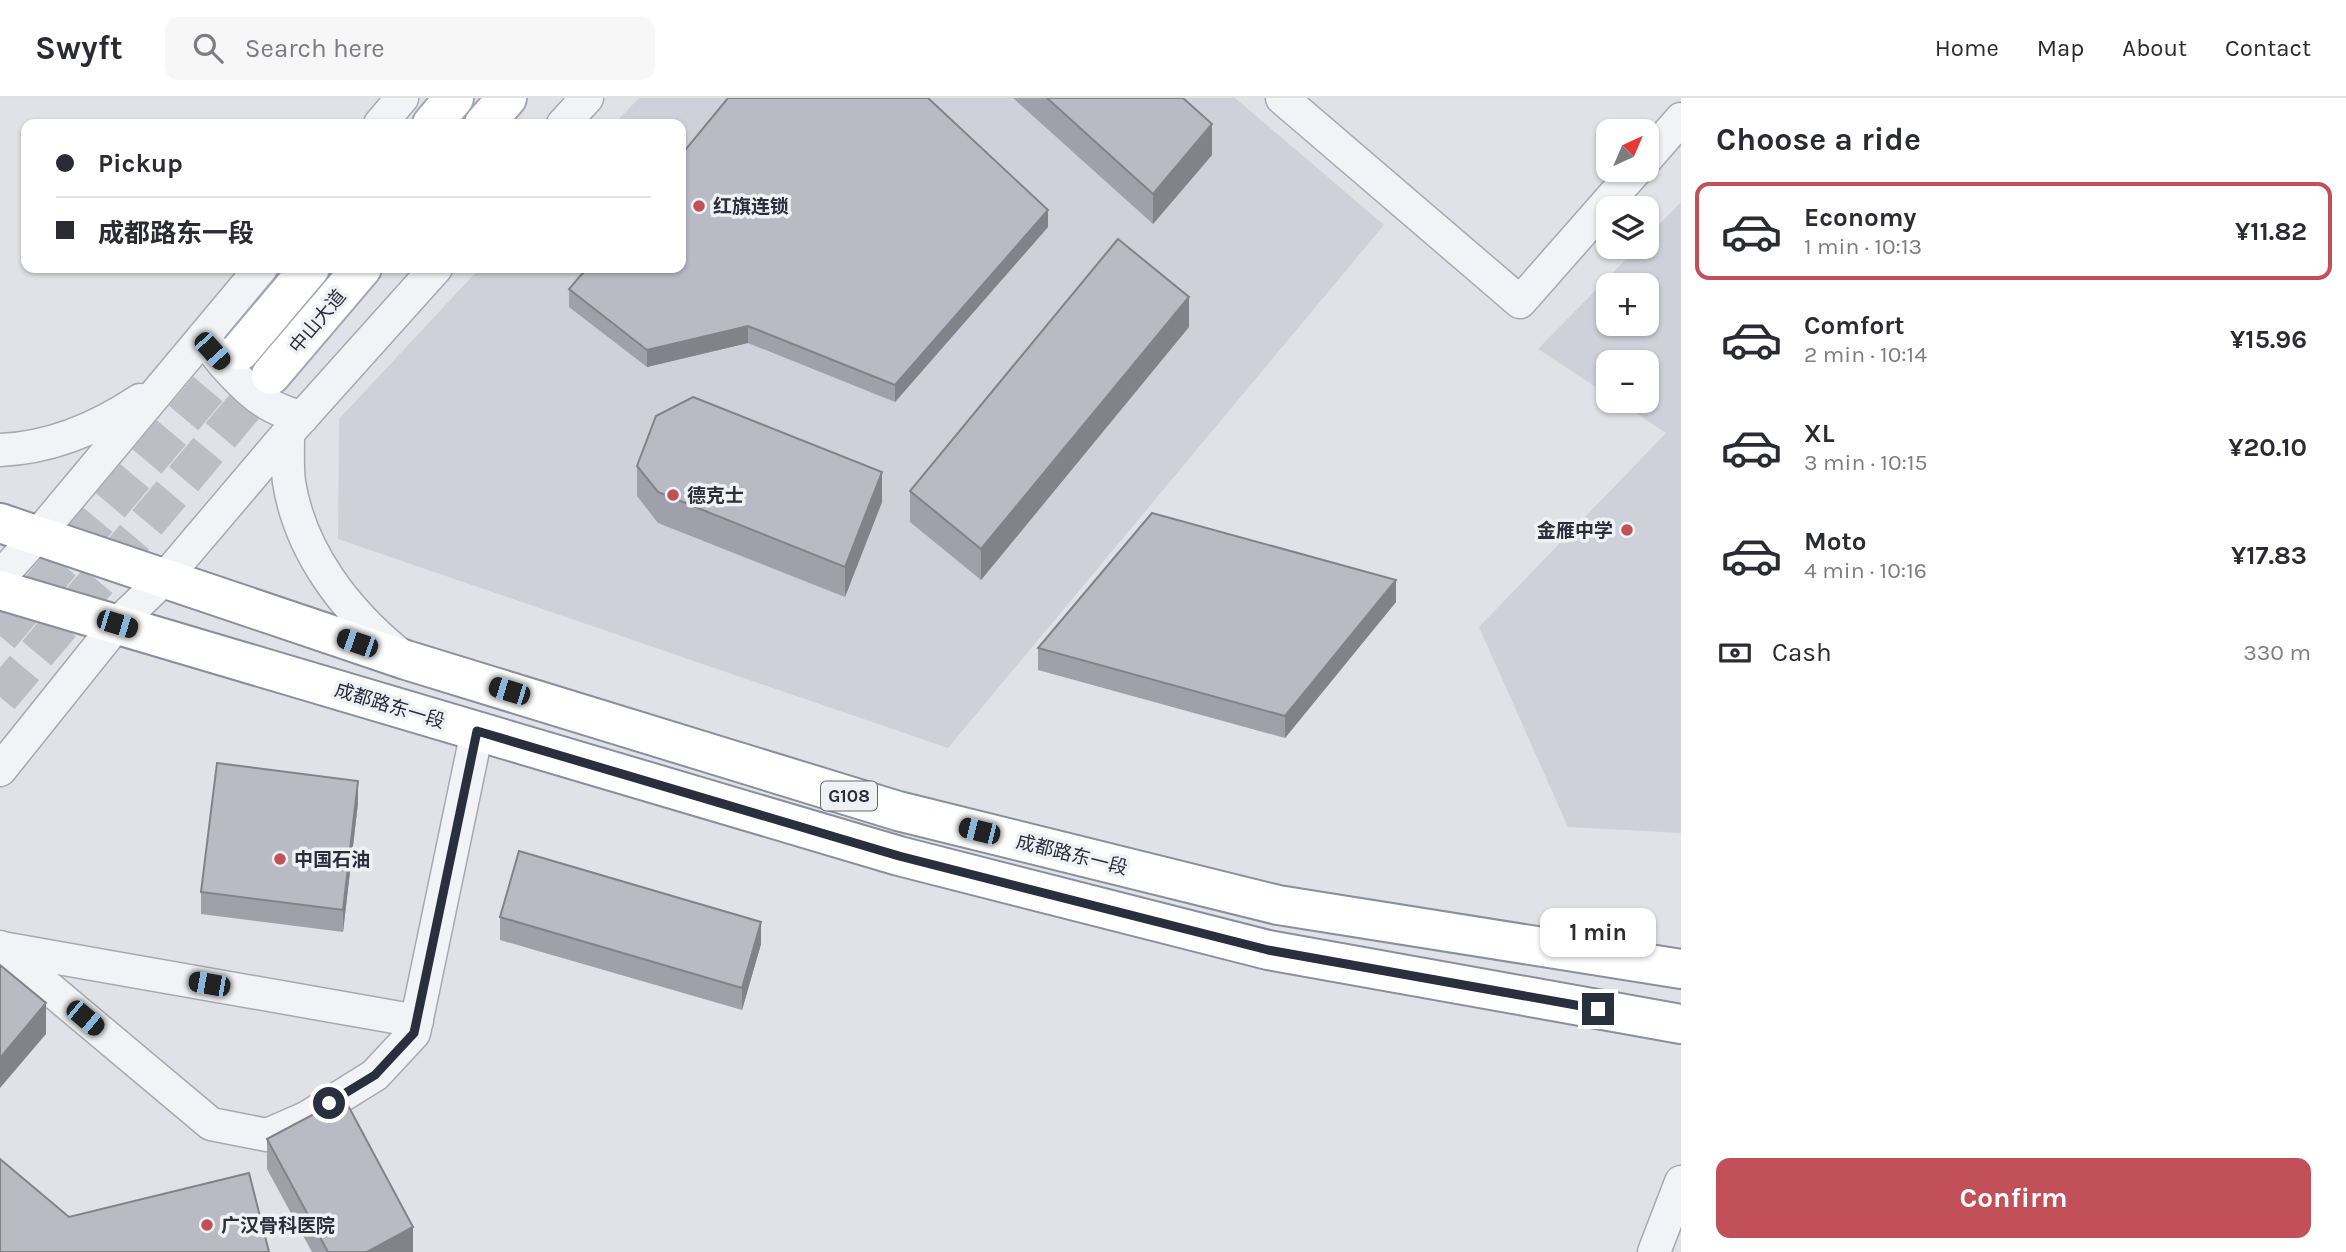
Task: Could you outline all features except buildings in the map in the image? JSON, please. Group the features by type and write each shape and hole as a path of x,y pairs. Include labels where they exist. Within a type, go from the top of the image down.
{"main road":[{"path":"436,119 454,98"},
{"path":"488,119 507,98"},
{"name":"中山大道","path":"240,351 306,273"},
{"name":"中山大道","path":"271,374 358,273"},
{"name":"G108","path":"0,523 38,535"},
{"name":"成都路东一段","path":"38,535 406,660 898,811 1278,905 1681,969"},
{"name":"成都路东一段","path":"0,590 899,856 1268,950 1681,1024"}],"street":[{"path":"384,119 402,98"},
{"path":"568,119 587,98"},
{"path":"1282,98 1520,302 1625,182"},
{"path":"1659,144 1681,119"},
{"path":"0,577 257,273"},
{"path":"0,771 117,624 165,578 295,426 432,273"},
{"path":"204,336 212,351 232,373 295,426"},
{"path":"0,450 27,449 109,421 164,384"},
{"path":"295,426 289,481 299,524 316,560 338,593 372,632 406,660"},
{"path":"0,947 211,1125 267,1135 306,1118 375,1075 414,1033 477,731"},
{"path":"0,947 417,1021"},
{"path":"1654,1252 1681,1182"}],"shaded area":[{"path":"639,98 1235,98 1384,225 948,748 338,539 339,419 475,273 686,273 686,119 619,119"},
{"name":"金雁中学","path":"1681,202 1681,833 1568,827 1479,627 1666,433 1636,413 1659,413 1659,350 1596,350 1596,387 1538,349 1596,290 1596,336 1659,336 1659,273 1613,273 1626,259 1659,259 1659,225"}],"tunnel":[{"path":"0,636 240,351"},
{"path":"0,697 271,375"}],"place":[{"name":"红旗连锁","path":"699,206"},
{"name":"德克士","path":"673,495"},
{"name":"金雁中学","path":"1627,530"},
{"name":"中国石油","path":"280,859"},
{"name":"广汉骨科医院","path":"207,1225"}],"route":[{"path":"329,1103 375,1075 414,1033 477,731 899,856 1268,950 1598,1009"}]}
